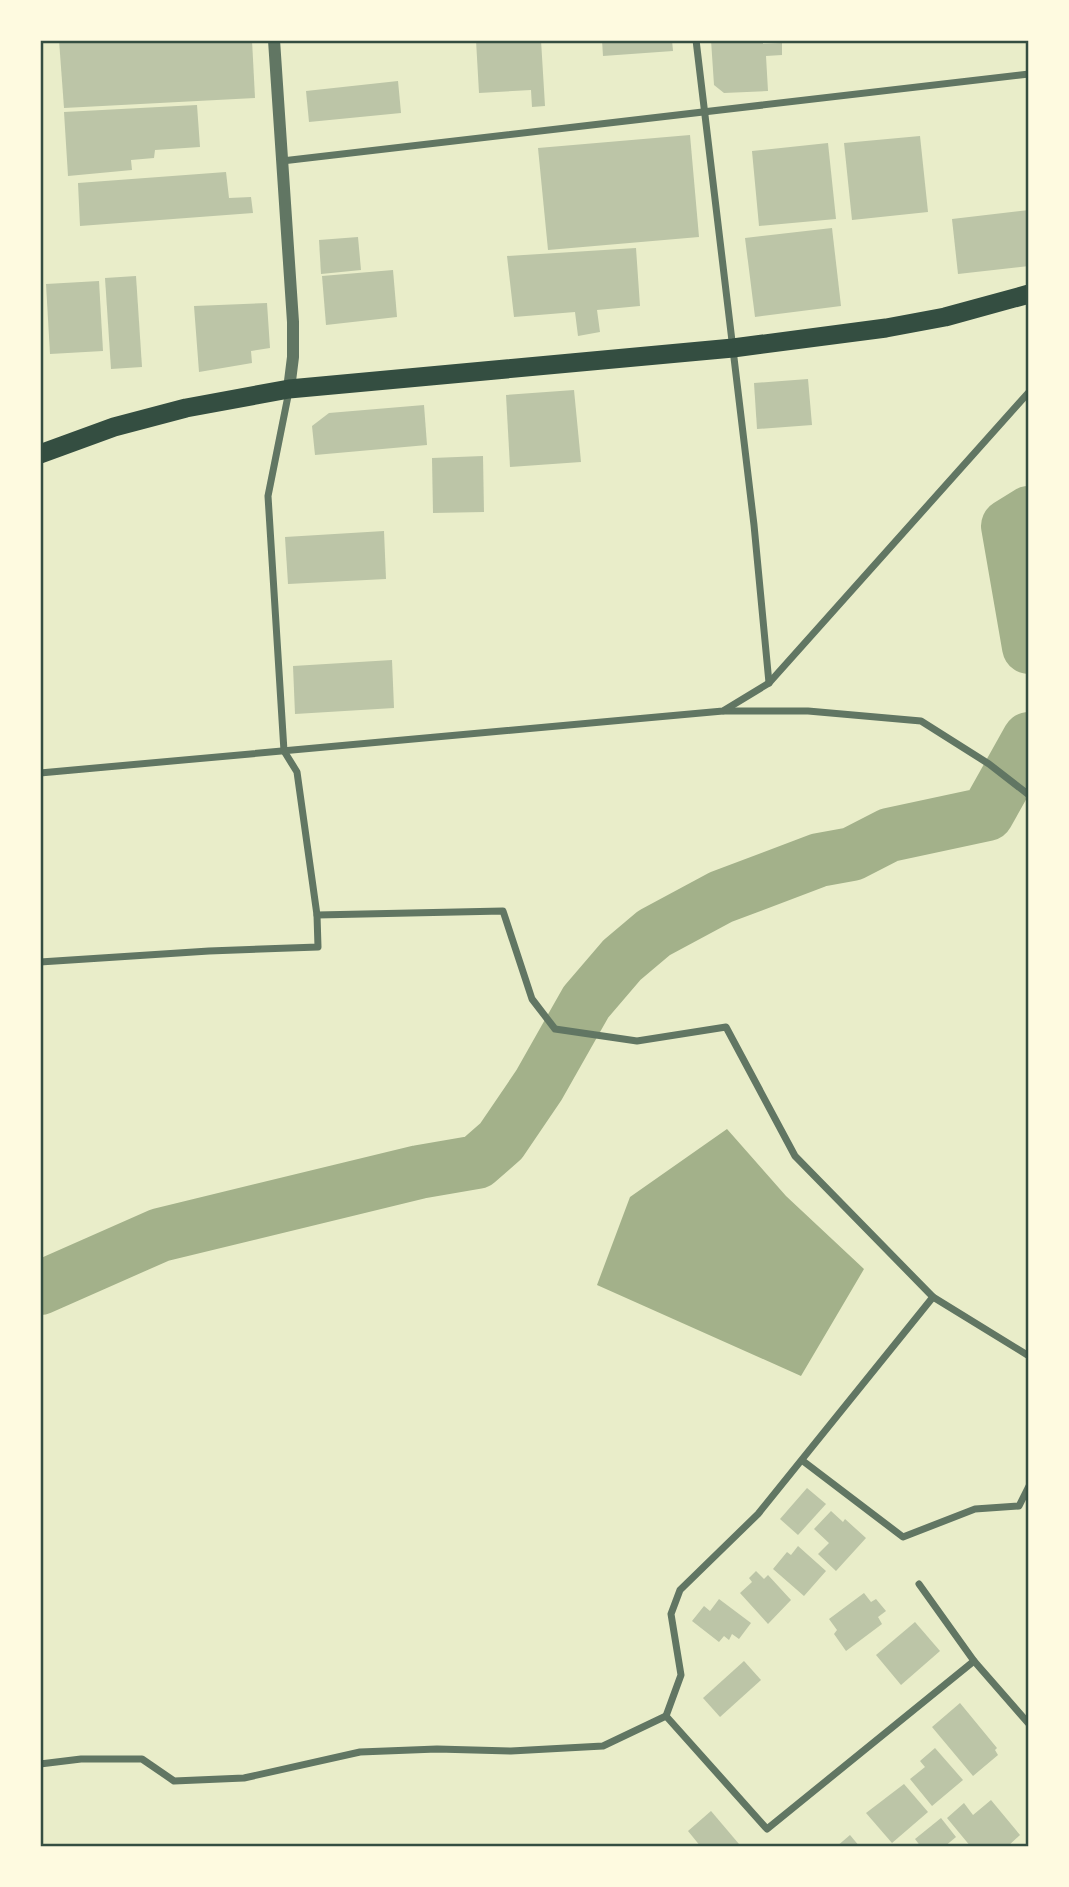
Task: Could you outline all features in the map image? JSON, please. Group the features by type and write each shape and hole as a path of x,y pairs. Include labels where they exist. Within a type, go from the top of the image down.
{"highway":[{"path":"40,454 114,427 186,408 289,389 733,348 886,328 945,317 1029,293"}],"street":[{"path":"40,962 318,947 317,915 297,772 284,751 268,496 293,357 274,40"},
{"path":"696,40 754,525 769,683"},
{"path":"282,162 1029,74"},
{"path":"723,711 769,683 1029,392"},
{"path":"40,773 723,711 808,711 921,721 989,764 1029,795"},
{"path":"317,915 503,911 532,999 555,1029 637,1041 726,1027 795,1156 933,1297 1029,1356"},
{"path":"40,1764 81,1759 142,1759 174,1781 244,1778 360,1752 437,1749 511,1751 603,1746 666,1716 681,1675 671,1614 680,1590 758,1514 933,1297"},
{"path":"803,1461 902,1537 975,1509 1019,1506 1029,1486"},
{"path":"919,1584 974,1661 1029,1724"},
{"path":"666,1716 767,1829 974,1661"}],"shaded area":[{"path":"727,1129 786,1196 864,1269 801,1376 597,1285 630,1197"}],"building":[{"path":"59,40 252,40 255,98 64,108"},
{"path":"476,40 541,40 545,106 532,107 531,90 479,93"},
{"path":"602,40 672,40 673,51 603,56"},
{"path":"711,40 763,40 763,44 782,43 782,55 766,56 768,91 724,93 714,85"},
{"path":"398,81 401,113 309,122 306,91"},
{"path":"197,105 200,147 155,150 154,158 131,160 132,170 68,176 64,112"},
{"path":"690,135 699,237 548,250 538,148"},
{"path":"920,136 928,212 852,220 844,143"},
{"path":"828,143 836,219 759,226 752,151"},
{"path":"226,172 229,198 251,197 253,213 80,226 78,183"},
{"path":"1029,210 1029,266 958,274 952,219"},
{"path":"832,228 841,306 755,317 745,238"},
{"path":"358,237 361,270 321,274 319,240"},
{"path":"636,248 640,306 597,310 600,332 578,336 575,312 514,317 507,256"},
{"path":"393,270 397,317 326,325 322,276"},
{"path":"136,276 142,367 111,369 105,278"},
{"path":"99,281 103,351 50,354 46,284"},
{"path":"267,303 270,348 251,351 252,363 199,372 194,306"},
{"path":"808,379 812,425 757,429 754,383"},
{"path":"574,390 581,462 510,467 506,395"},
{"path":"424,405 427,445 315,455 312,426 329,413"},
{"path":"483,456 484,512 433,513 432,458"},
{"path":"384,531 386,579 288,584 285,537"},
{"path":"392,660 394,708 295,714 293,666"},
{"path":"807,1488 826,1504 798,1535 780,1519"},
{"path":"831,1511 843,1522 845,1519 866,1538 836,1571 818,1554 829,1543 814,1529"},
{"path":"798,1546 826,1571 804,1596 773,1569 787,1552 791,1555"},
{"path":"756,1571 764,1579 768,1575 791,1600 768,1624 740,1593 752,1582 749,1578"},
{"path":"864,1593 871,1602 876,1599 886,1611 878,1617 882,1624 846,1651 834,1634 837,1630 829,1619"},
{"path":"719,1599 751,1623 739,1639 732,1634 729,1640 724,1636 719,1642 692,1621 704,1606 710,1611"},
{"path":"915,1622 940,1651 901,1685 876,1655"},
{"path":"744,1661 761,1680 720,1717 703,1698"},
{"path":"960,1703 997,1748 995,1750 998,1755 973,1776 932,1727"},
{"path":"935,1748 963,1780 932,1806 910,1779 925,1767 920,1761"},
{"path":"904,1784 928,1812 892,1843 866,1813"},
{"path":"991,1800 1020,1835 1007,1847 971,1847 947,1818 964,1803 973,1815"},
{"path":"711,1811 739,1844 735,1847 701,1847 688,1831"},
{"path":"941,1818 956,1837 944,1847 921,1847 915,1839"},
{"path":"850,1835 860,1847 836,1847"}],"waterway":[{"path":"1029,513 1008,526 1029,647"},
{"path":"40,1288 160,1235 419,1172 477,1162 501,1141 539,1085 586,1002 622,960 654,933 721,897 819,860 852,854 889,835 987,814 1029,739"}]}
